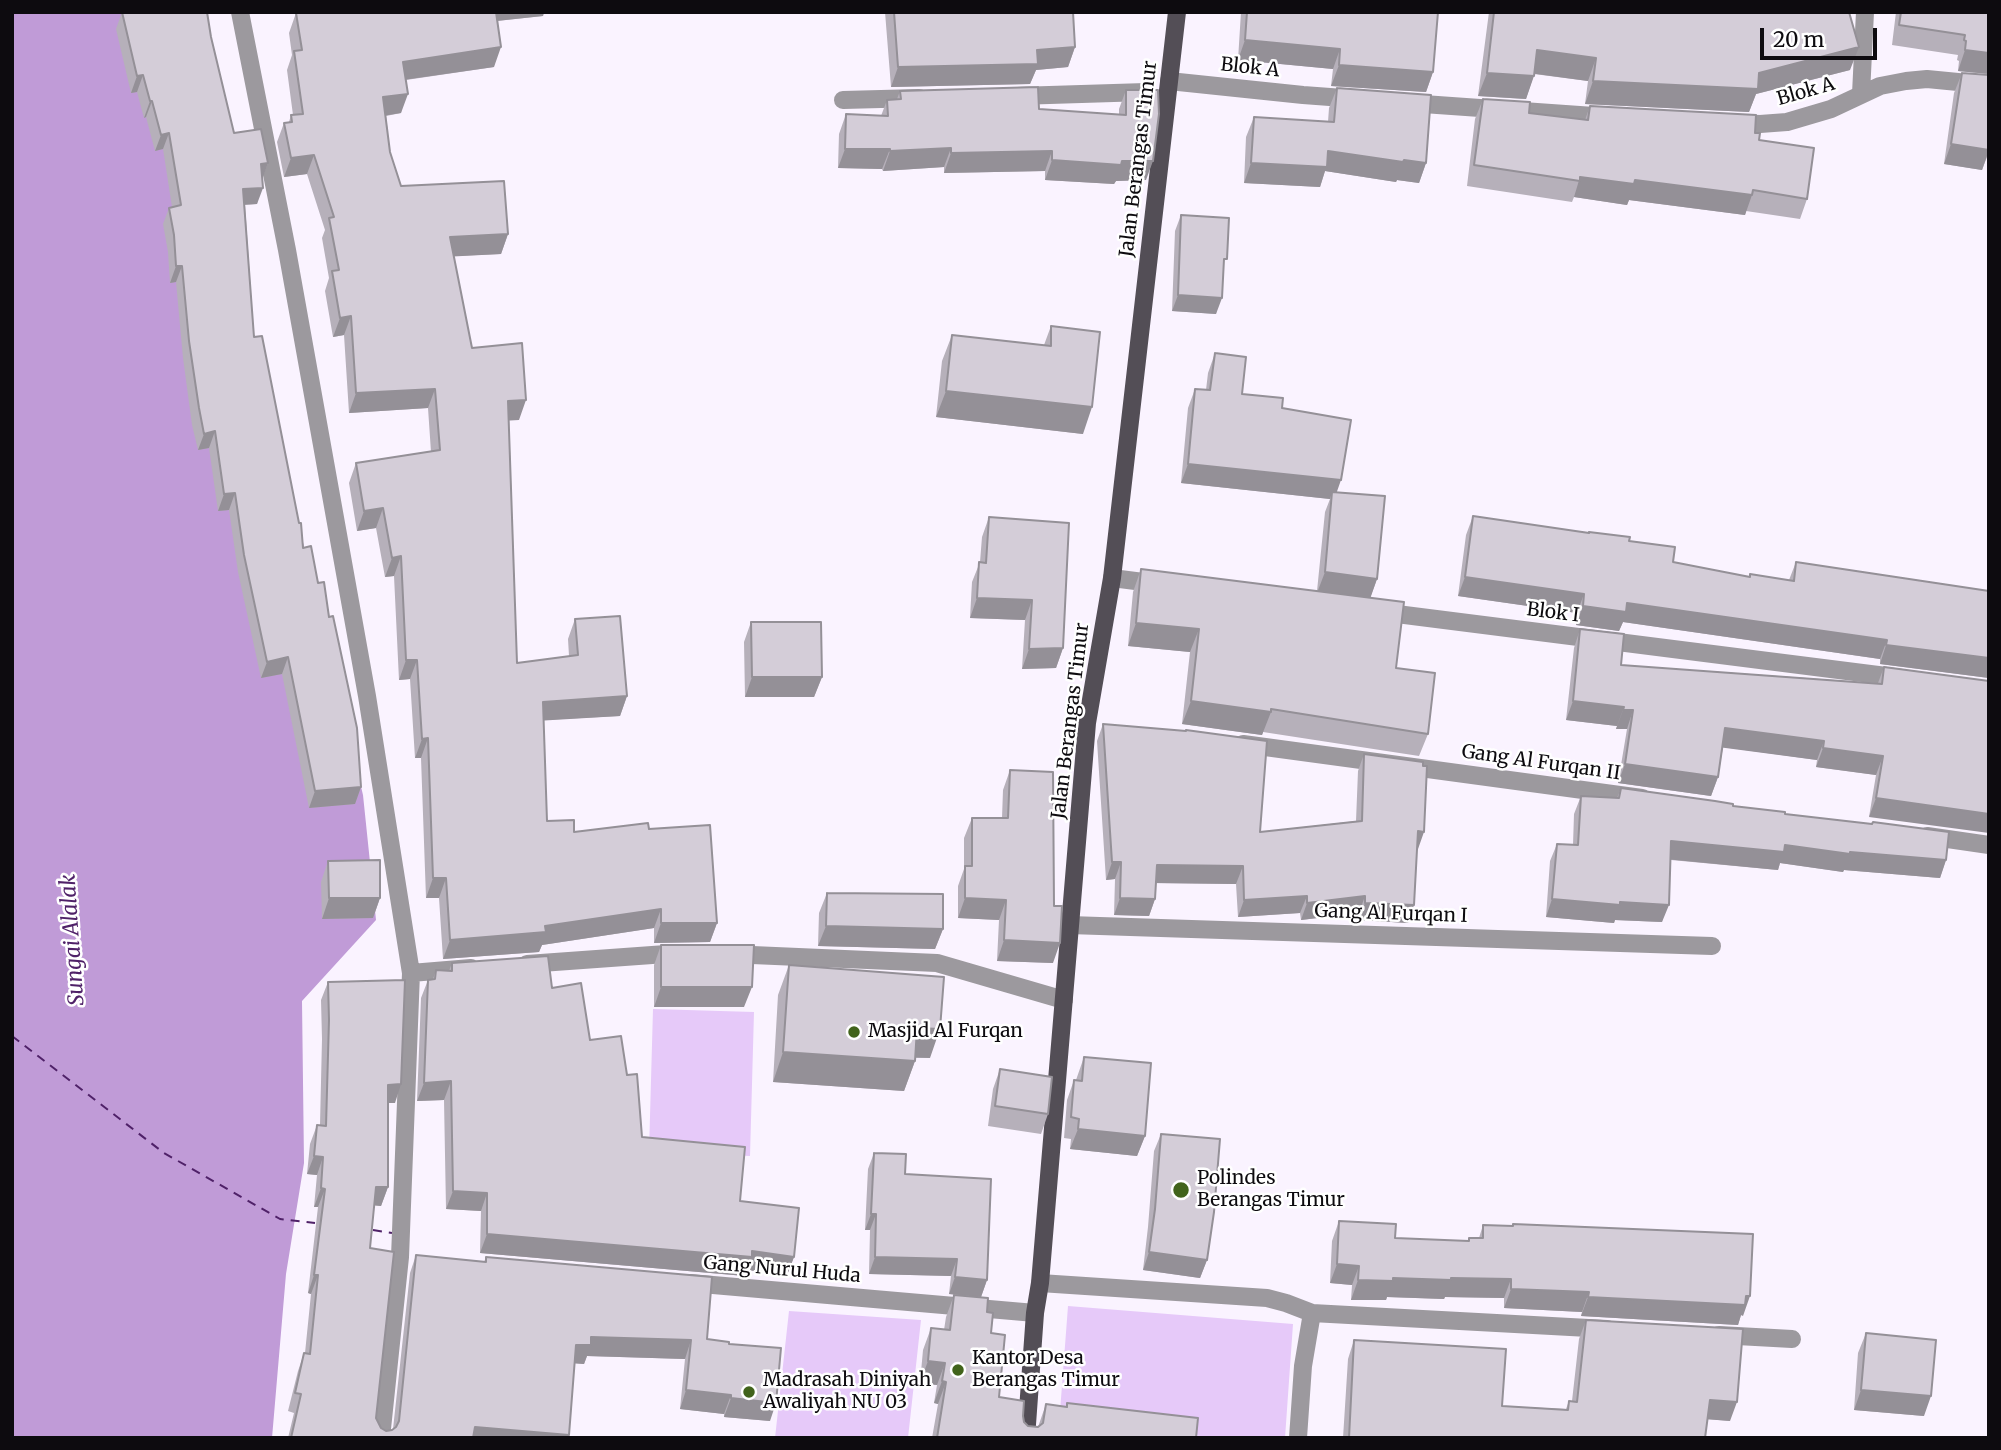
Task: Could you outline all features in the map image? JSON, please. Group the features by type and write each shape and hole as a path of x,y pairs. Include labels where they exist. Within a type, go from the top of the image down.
{"main road":[{"name":"Jalan Berangas Timur","path":"1026,1438 1069,925 1177,12"}],"street":[{"path":"240,12 287,250 367,695 411,972 407,1258 381,1438"},
{"path":"1861,94 1864,12"},
{"name":"Blok A","path":"1719,122 1787,122 1852,101 1881,86 1927,79 1989,85"},
{"name":"Blok A","path":"1005,96 1168,86 1370,100"},
{"path":"843,100 938,97"},
{"path":"1396,102 1624,117"},
{"path":"1112,578 1180,586"},
{"name":"Blok I","path":"1358,609 1920,680"},
{"name":"Gang Al Furqan II","path":"1226,742 1656,800"},
{"path":"1906,834 1989,845"},
{"name":"Gang Al Furqan I","path":"1069,925 1712,946"},
{"path":"411,972 666,953 937,963 1064,1000"},
{"name":"Gang Nurul Huda","path":"676,1282 1035,1313"},
{"path":"1040,1283 1267,1298 1312,1313 1628,1330"},
{"path":"1298,1438 1303,1366 1312,1313"},
{"path":"1696,1333 1792,1339"}],"shaded area":[{"path":"653,1009 754,1012 750,1156 649,1152"},
{"path":"1068,1306 1293,1324 1285,1438 1226,1438 1059,1425"},
{"path":"789,1311 921,1320 908,1438 775,1438"}],"water":[{"name":"Sungai Alalak","path":"12,12 177,12 363,795 376,920 302,1001 304,1163 286,1274 272,1438 12,1438"}],"building":[{"path":"122,12 207,12 234,133 261,129 268,163 261,164 263,188 243,189 254,337 262,336 301,523 303,548 311,546 318,583 324,582 329,617 333,616 357,728 361,787 315,791 288,657 267,662 244,555 235,493 224,494 215,431 204,434 199,408 182,266 176,266 169,208 181,205 169,133 161,135 143,75 137,76"},
{"path":"496,12 501,47 403,62 408,94 383,97 390,152 401,186 504,181 508,234 450,237 472,348 522,343 526,400 508,401 517,663 578,655 575,619 620,616 627,696 543,702 547,821 574,820 574,832 648,823 649,829 710,825 717,923 661,923 661,909 545,926 546,932 450,940 446,878 433,878 428,738 422,739 417,660 406,660 401,556 392,558 383,508 364,511 356,463 440,450 435,389 356,393 351,316 340,318 332,271 339,270 329,218 334,217 314,155 291,158 284,123 292,122 291,115 303,114 294,51 302,50 296,13"},
{"path":"894,12 1073,12 1075,47 1037,50 1038,64 898,67"},
{"path":"1247,12 1438,12 1433,72 1339,65 1340,49 1245,40"},
{"path":"1494,12 1849,12 1859,47 1759,73 1758,89 1593,81 1596,58 1537,50 1534,76 1487,73"},
{"path":"1901,12 1989,12 1989,53 1965,50 1965,35 1899,25"},
{"path":"1962,73 1989,75 1989,150 1951,144"},
{"path":"1038,87 1039,109 1126,115 1126,90 1158,90 1159,114 1153,161 1122,161 1121,165 1052,160 1052,151 951,153 951,148 890,151 845,149 846,114 888,116 887,100 901,99 900,91"},
{"path":"1337,88 1431,95 1426,163 1328,151 1327,167 1251,163 1254,117 1334,122"},
{"path":"1483,99 1530,102 1529,113 1588,120 1590,106 1756,115 1755,133 1760,133 1759,140 1814,148 1807,199 1753,190 1752,195 1635,180 1634,184 1580,177 1580,181 1474,165"},
{"path":"1181,215 1229,218 1222,298 1178,295"},
{"path":"1051,326 1100,332 1092,407 946,391 952,335 1051,346"},
{"path":"1215,353 1246,357 1242,394 1283,398 1282,408 1351,420 1341,480 1188,464 1195,389 1210,390"},
{"path":"1332,492 1385,496 1377,579 1325,572"},
{"path":"1473,516 1630,537 1629,541 1675,547 1673,562 1750,577 1750,574 1794,581 1796,562 1989,591 1989,658 1886,645 1887,640 1627,603 1626,612 1583,606 1584,594 1465,577"},
{"path":"989,517 1069,523 1063,648 1029,649 1032,600 977,598 979,562 986,563"},
{"path":"1141,569 1404,602 1396,668 1435,673 1428,734 1271,709 1271,712 1191,701 1199,629 1136,623"},
{"path":"751,622 821,622 822,677 752,677"},
{"path":"1580,629 1624,634 1621,665 1882,684 1884,667 1989,681 1989,814 1876,798 1883,756 1823,748 1824,741 1725,728 1718,777 1625,764 1633,710 1573,701"},
{"path":"1103,724 1186,730 1267,741 1260,832 1362,821 1364,754 1423,762 1423,766 1427,766 1424,832 1418,831 1414,905 1365,903 1365,896 1307,903 1307,896 1244,900 1243,866 1157,865 1155,899 1120,898 1121,862 1112,862"},
{"path":"1010,770 1053,772 1054,906 1062,906 1060,943 1004,940 1006,900 965,898 965,866 972,866 972,818 1008,818"},
{"path":"1621,788 1785,814 1949,832 1946,860 1850,854 1785,845 1784,852 1671,841 1669,905 1620,902 1620,905 1552,899 1557,844 1578,845 1581,796 1619,798"},
{"path":"380,860 380,898 329,898 328,861"},
{"path":"827,893 943,894 943,929 826,926"},
{"path":"661,945 754,945 752,987 661,987"},
{"path":"548,956 552,988 581,983 590,1040 621,1036 627,1075 637,1074 642,1137 745,1147 740,1201 799,1208 794,1257 752,1251 752,1257 487,1234 487,1193 453,1191 451,1081 424,1083 428,980 435,979 436,970 452,971 452,963"},
{"name":"Masjid Al Furqan","path":"789,965 944,977 940,1029 917,1028 915,1061 783,1052"},
{"path":"405,980 401,1084 388,1085 388,1187 376,1187 370,1248 394,1252 376,1418 381,1428 392,1430 399,1421 416,1255 486,1262 486,1257 712,1277 707,1339 729,1344 781,1348 776,1403 686,1390 691,1340 591,1337 591,1345 576,1345 569,1435 475,1427 473,1438 291,1438 301,1394 295,1393 304,1353 310,1354 318,1275 314,1275 325,1189 321,1188 323,1157 314,1156 317,1125 326,1126 328,982"},
{"path":"1084,1057 1151,1063 1145,1136 1078,1129 1079,1119 1071,1117 1074,1080 1082,1081"},
{"path":"1000,1069 1052,1077 1048,1114 995,1106"},
{"path":"1161,1134 1220,1139 1207,1260 1149,1252"},
{"path":"874,1153 906,1154 905,1174 991,1179 987,1280 955,1277 957,1259 875,1257 876,1214 871,1214"},
{"path":"1339,1221 1396,1224 1395,1238 1469,1241 1469,1238 1483,1238 1483,1225 1513,1224 1753,1234 1750,1296 1746,1296 1745,1305 1588,1297 1589,1292 1511,1289 1511,1279 1358,1280 1359,1266 1337,1264"},
{"path":"954,1295 988,1298 987,1312 993,1313 991,1333 1005,1335 999,1397 1024,1401 1023,1416 1028,1426 1038,1427 1043,1423 1046,1404 1067,1407 1067,1403 1198,1418 1196,1438 937,1438 946,1382 942,1381 945,1363 928,1361 931,1328 950,1330"},
{"path":"1586,1320 1743,1329 1737,1402 1710,1400 1705,1438 1349,1438 1354,1340 1506,1349 1502,1406 1568,1410 1569,1401 1577,1402"},
{"path":"1866,1333 1936,1340 1931,1396 1861,1390"}],"ferry route":[{"path":"12,1036 164,1153 280,1219 315,1223"},
{"path":"373,1230 392,1233"}],"place":[{"name":"Masjid Al Furqan","path":"854,1032"},
{"name":"Polindes Berangas Timur","path":"1181,1190"},
{"name":"Kantor Desa Berangas Timur","path":"958,1370"},
{"name":"Madrasah Diniyah Awaliyah NU 03","path":"749,1392"}]}
